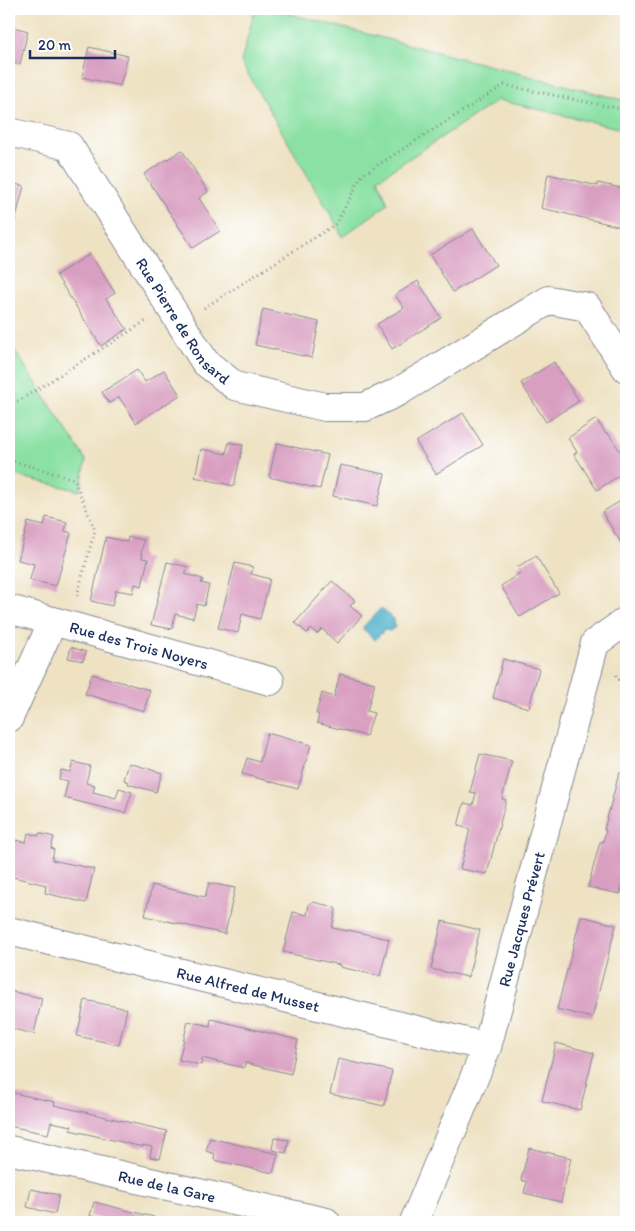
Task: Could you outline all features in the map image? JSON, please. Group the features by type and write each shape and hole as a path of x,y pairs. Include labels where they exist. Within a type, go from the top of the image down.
{"street":[{"name":"Rue Pierre de Ronsard","path":"9,132 69,146 206,362 235,386 325,407 365,407 398,392 549,300 587,307 626,368"},
{"name":"Rue des Trois Noyers","path":"9,609 270,681"},
{"name":"Rue Jacques Prévert","path":"414,1222 487,1047 595,643 626,622"},
{"path":"9,718 61,623"},
{"name":"Rue Alfred de Musset","path":"9,931 487,1047"},
{"name":"Rue de la Gare","path":"9,1150 268,1216 326,1222"}],"path":[{"path":"9,407 336,224 362,175 504,86 626,110"},
{"path":"9,460 74,479 95,530 61,623"}],"green space":[{"path":"255,9 271,9 622,100 626,90 626,130 498,100 378,179 388,204 342,237 241,62"},
{"path":"9,342 86,460 80,491 9,474"}],"water":[{"path":"381,608 394,620 395,627 390,631 385,630 375,640 362,628"}],"building":[{"path":"9,26 28,31 20,64 9,62"},
{"path":"89,47 128,56 120,86 82,77"},
{"path":"182,150 208,192 199,198 220,231 193,248 144,174"},
{"path":"548,174 598,186 598,183 626,189 626,228 541,208"},
{"path":"9,183 24,186 15,221 9,219"},
{"path":"473,229 496,265 453,292 430,255"},
{"path":"90,254 115,293 106,299 127,329 101,346 56,275"},
{"path":"418,281 441,318 392,349 377,324 404,308 395,295"},
{"path":"263,309 319,322 312,358 255,345"},
{"path":"554,362 579,401 546,422 521,383"},
{"path":"137,370 145,382 164,370 180,395 136,423 119,397 109,403 102,392"},
{"path":"463,413 483,445 436,474 416,442"},
{"path":"596,419 626,460 626,471 597,490 574,454 577,452 568,438"},
{"path":"229,442 243,445 234,486 195,477 201,449 226,454"},
{"path":"277,443 328,455 320,489 269,477"},
{"path":"340,465 385,474 377,506 333,496"},
{"path":"626,498 626,551 602,512"},
{"path":"46,517 67,522 65,531 71,533 56,586 30,580 34,564 18,560 28,522 44,526"},
{"path":"9,519 15,520 9,543"},
{"path":"106,537 127,542 128,537 144,540 141,554 143,555 142,558 148,559 142,586 135,584 133,593 116,590 112,606 91,601"},
{"path":"536,556 559,593 520,617 501,586 521,572 517,567"},
{"path":"167,562 188,567 185,574 203,579 201,583 209,585 204,606 197,604 193,618 175,614 172,629 151,625"},
{"path":"235,563 253,567 251,574 270,579 260,619 242,614 238,633 218,628"},
{"path":"332,581 355,601 350,606 362,616 337,643 322,629 317,634 311,629 307,633 295,623"},
{"path":"71,647 86,652 83,661 68,658"},
{"path":"503,659 539,669 529,708 493,698"},
{"path":"92,674 150,690 144,711 85,694"},
{"path":"340,674 375,683 367,711 374,713 366,736 317,723 319,714 316,714 322,693 334,697"},
{"path":"267,733 311,745 298,789 242,774 247,758 260,762"},
{"path":"480,754 512,761 502,799 506,800 487,874 460,869 470,829 458,826 464,803 473,805 476,793 470,792"},
{"path":"73,762 90,766 86,783 95,785 93,792 116,798 119,788 132,792 125,813 64,798 68,781 59,779 61,770 70,772"},
{"path":"129,763 162,773 156,792 128,784 129,782 124,780"},
{"path":"619,773 626,774 626,872 620,894 588,887 600,842 603,842 606,830 604,830"},
{"path":"28,833 39,836 39,833 54,837 51,848 54,849 52,860 94,869 86,903 45,893 46,885 9,876 9,839 26,842"},
{"path":"209,883 235,888 225,934 145,916 152,885 205,897"},
{"path":"313,902 334,907 336,910 332,928 389,939 380,976 283,952 293,912 307,915 309,904"},
{"path":"581,916 616,925 592,1018 557,1009"},
{"path":"442,921 480,930 468,977 431,969"},
{"path":"9,991 42,998 34,1034 9,1028"},
{"path":"85,1000 127,1009 119,1045 77,1036"},
{"path":"211,1019 298,1040 291,1074 245,1063 244,1068 202,1058 201,1065 179,1060 188,1021 210,1026"},
{"path":"556,1043 594,1053 580,1110 542,1101"},
{"path":"338,1059 392,1071 384,1106 330,1094"},
{"path":"9,1092 55,1102 54,1105 167,1131 160,1159 150,1157 152,1147 143,1145 143,1147 70,1130 72,1126 51,1122 48,1134 9,1126"},
{"path":"210,1138 278,1154 273,1173 214,1160 215,1154 206,1151"},
{"path":"274,1138 289,1140 286,1153 272,1150"},
{"path":"529,1148 571,1158 561,1202 524,1193 527,1182 521,1180"},
{"path":"31,1189 59,1195 55,1214 27,1207"},
{"path":"94,1202 154,1217 152,1222 115,1222 90,1216"}]}
